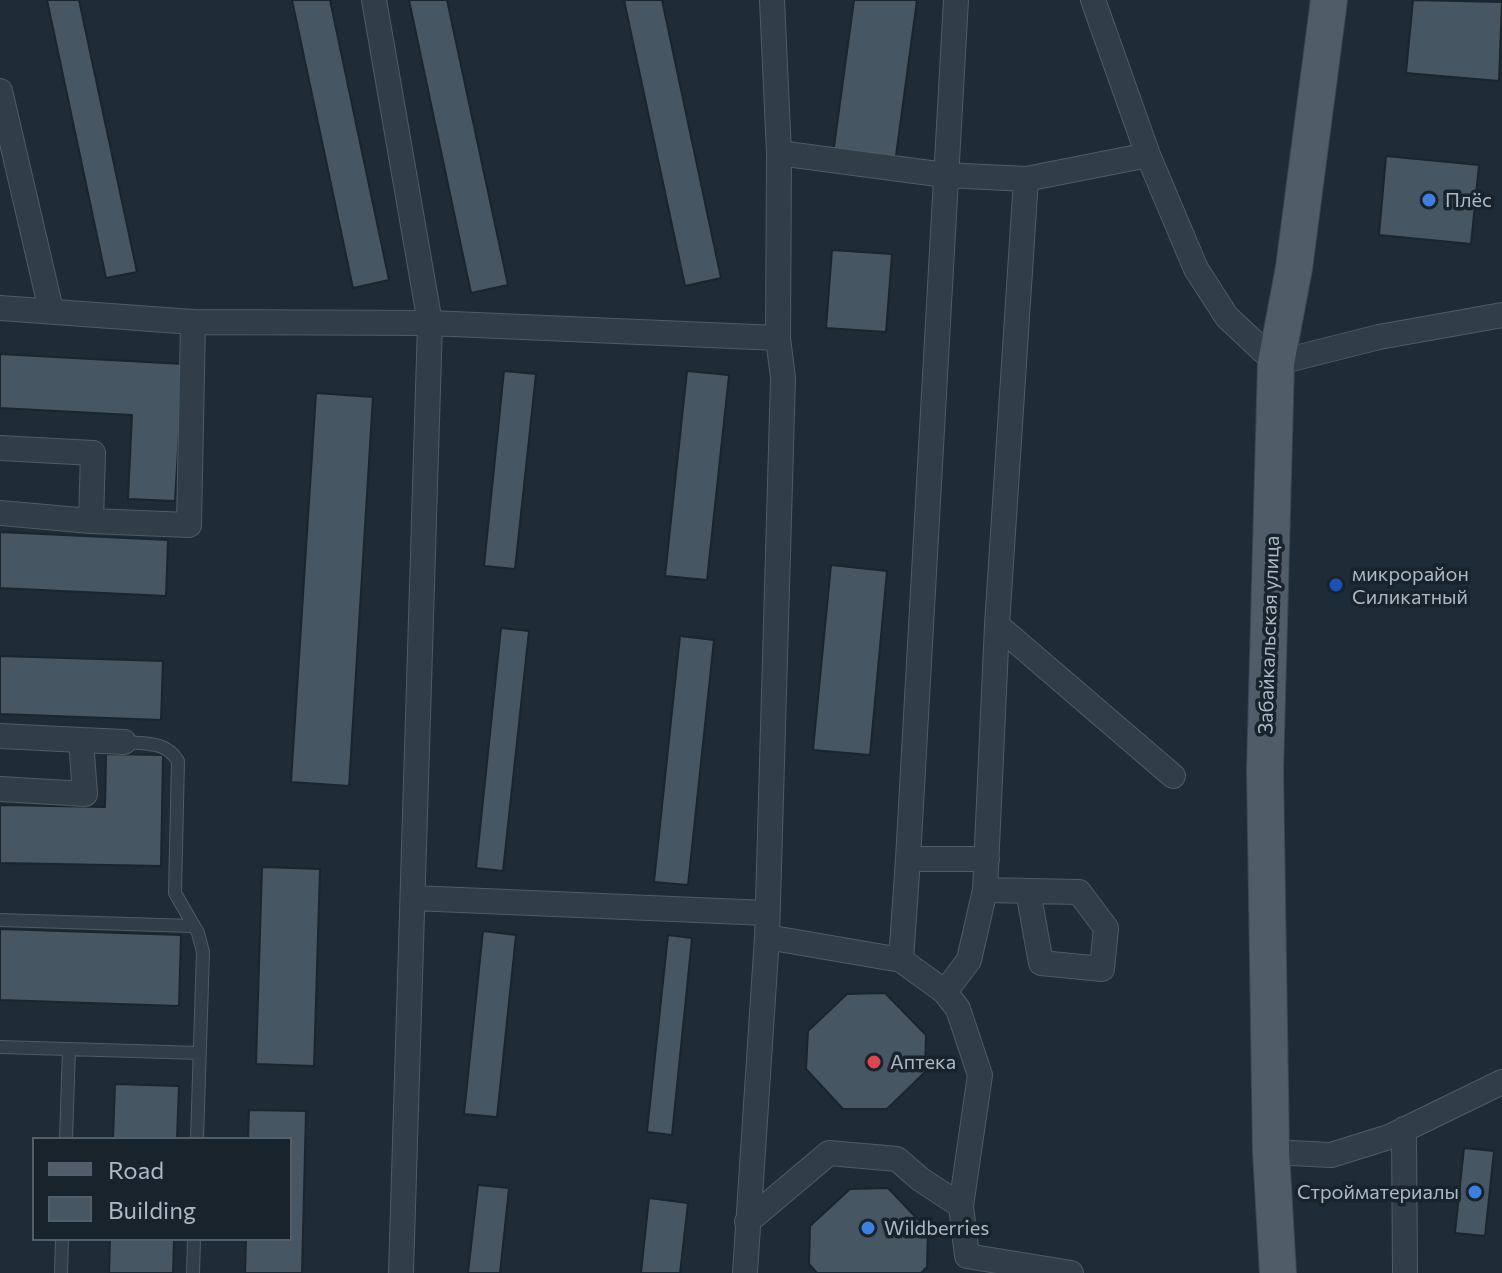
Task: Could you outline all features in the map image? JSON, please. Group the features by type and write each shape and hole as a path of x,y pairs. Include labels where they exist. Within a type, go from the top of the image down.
{"main road":[{"name":"Забайкальская улица","path":"1278,1273 1271,1152 1265,770 1276,363 1294,268 1329,0"}],"street":[{"path":"374,0 430,323 401,1273"},
{"path":"750,1267 747,1222 767,925 783,378 778,338 779,153 772,0"},
{"path":"901,960 956,0"},
{"path":"1093,0 1148,155 1196,269 1227,317 1276,363 1379,337 1502,315"},
{"path":"0,91 51,310"},
{"path":"779,153 945,175 1026,179 1148,155"},
{"path":"945,992 969,960 985,890 997,625 1026,179"},
{"path":"0,308 193,322 430,323 778,338"},
{"path":"0,513 189,525 193,322"},
{"path":"0,448 93,453 91,521"},
{"path":"997,625 1173,776"},
{"path":"0,736 124,742"},
{"path":"0,789 85,794 81,740"},
{"path":"908,859 987,859"},
{"path":"985,890 1028,891"},
{"path":"413,898 767,925 901,960 945,992 958,1009 980,1075 961,1206 966,1264 1071,1273"},
{"path":"1271,1152 1331,1155 1389,1137 1502,1082"},
{"path":"1404,1129 1405,1273"},
{"path":"747,1222 829,1153 897,1159 920,1179 961,1206"}],"lane":[{"path":"124,742 165,747 178,761 175,886 178,902 193,926 203,952 197,1137"},
{"path":"0,920 193,926"},
{"path":"0,1047 200,1053"},
{"path":"66,1137 69,1049"},
{"path":"61,1273 62,1241"},
{"path":"193,1273 194,1241"}],"building":[{"path":"47,0 79,0 137,272 106,278"},
{"path":"292,0 330,0 389,280 353,288"},
{"path":"409,0 447,0 508,285 471,293"},
{"path":"624,0 662,0 721,278 685,286"},
{"path":"854,0 917,0 895,163 833,154"},
{"path":"1413,0 1502,2 1499,81 1406,73"},
{"name":"Плёс","path":"1386,156 1479,165 1471,244 1379,235"},
{"path":"832,250 892,254 886,332 826,328"},
{"path":"0,354 183,364 175,501 128,499 132,415 0,408"},
{"path":"504,371 536,374 515,569 484,566"},
{"path":"687,371 729,375 707,580 665,576"},
{"path":"316,393 373,397 349,786 291,782"},
{"path":"0,532 168,540 166,596 0,588"},
{"path":"831,565 887,571 870,755 813,750"},
{"path":"501,628 529,631 503,871 476,868"},
{"path":"680,636 714,640 688,885 654,882"},
{"path":"0,656 163,661 161,720 0,714"},
{"path":"106,754 163,755 161,866 0,863 0,805 105,807"},
{"path":"262,867 320,869 314,1066 256,1064"},
{"path":"0,929 181,935 179,1006 0,1000"},
{"path":"483,931 516,935 497,1117 464,1114"},
{"path":"668,935 692,938 672,1135 647,1132"},
{"path":"885,993 926,1035 925,1072 887,1109 843,1109 806,1069 808,1031 847,994"},
{"path":"115,1084 179,1086 177,1137 113,1137"},
{"path":"249,1110 306,1111 302,1273 245,1273 246,1241 292,1241 292,1137 248,1137"},
{"name":"Стройматериалы","path":"1464,1148 1494,1151 1485,1236 1455,1233"},
{"path":"478,1185 509,1188 500,1273 468,1273"},
{"name":"Wildberries","path":"888,1188 928,1230 927,1267 921,1273 817,1273 809,1264 810,1226 850,1189"},
{"path":"649,1198 688,1203 680,1273 641,1273"},
{"path":"110,1241 174,1241 173,1273 109,1273"}],"place":[{"name":"Плёс","path":"1429,200"},
{"name":"микрорайон Силикатный","path":"1336,585"},
{"name":"Аптека","path":"874,1062"},
{"name":"Стройматериалы","path":"1475,1192"},
{"name":"Wildberries","path":"868,1228"}]}
